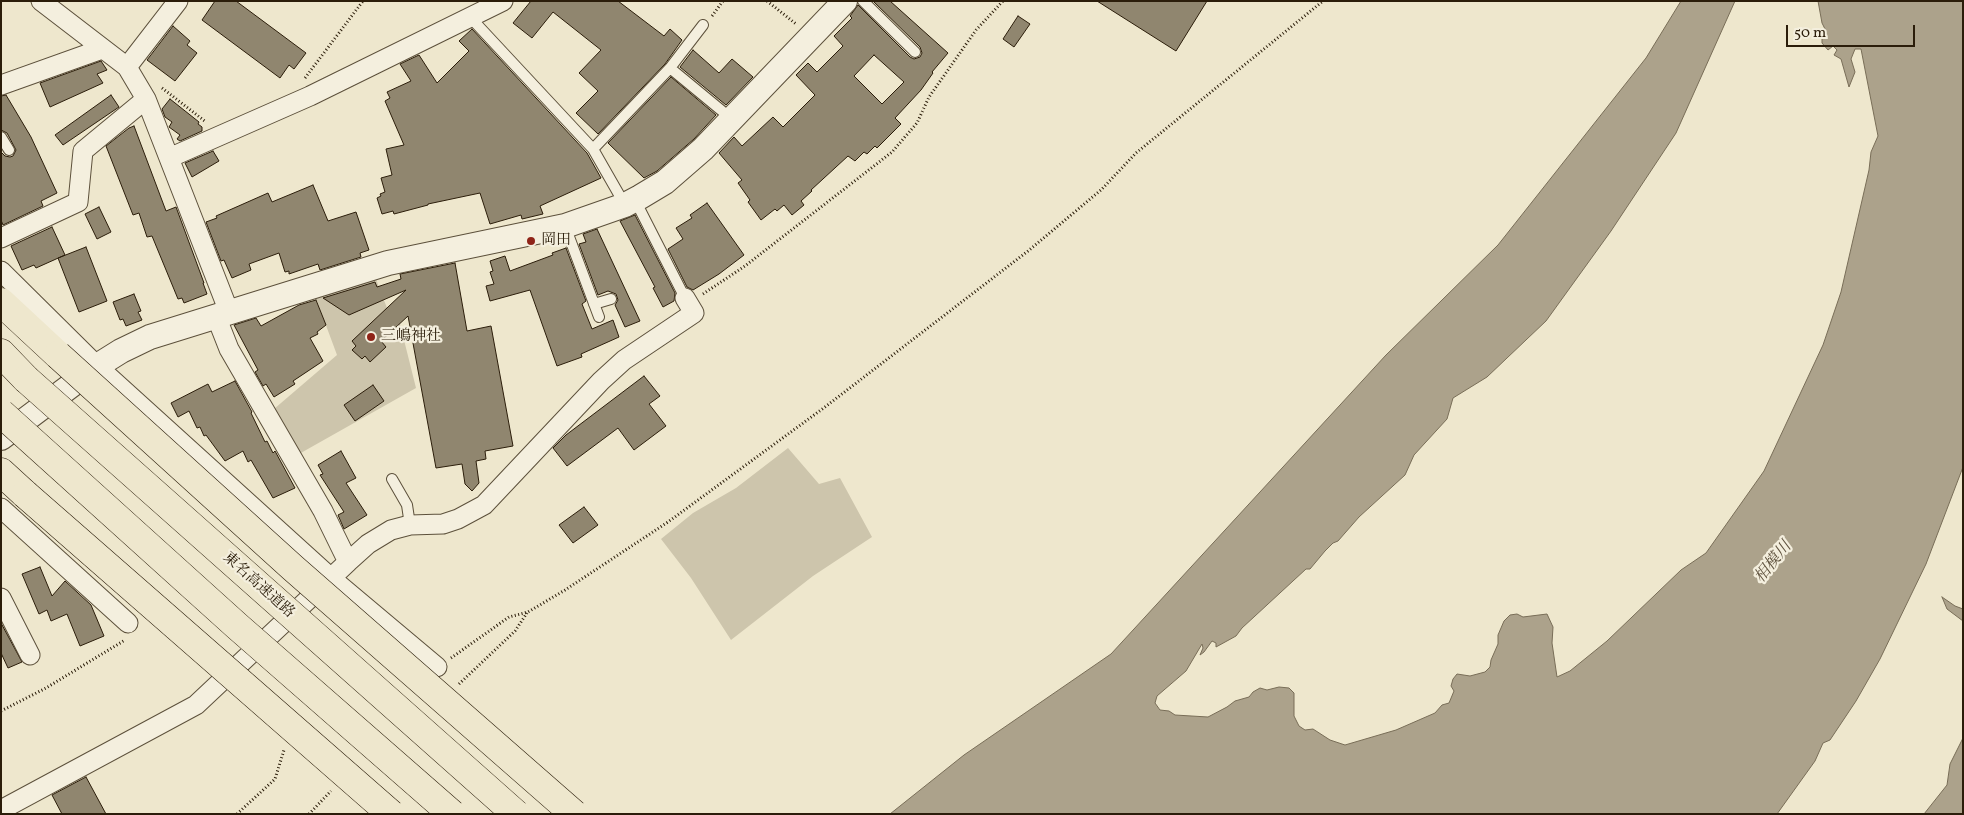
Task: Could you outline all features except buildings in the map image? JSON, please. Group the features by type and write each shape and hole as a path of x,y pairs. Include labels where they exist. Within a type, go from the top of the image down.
{"highway":[{"path":"1,302 58,356 293,568 574,814"},
{"name":"東名高速道路","path":"1,354 26,379 296,621 516,814"},
{"path":"1,413 244,632 452,814"},
{"path":"1,472 391,814"},
{"path":"1,477 25,494"}],"street":[{"path":"41,1 127,68 153,93 169,158 223,314 229,349 323,511 348,562"},
{"path":"127,68 178,1"},
{"path":"169,158 282,109 503,1"},
{"path":"1,438 97,366 121,351 150,337 388,263 565,226 630,202 665,182 703,149 733,120 845,1"},
{"path":"1,85 102,49"},
{"path":"1,238 78,202 83,151 153,93"},
{"path":"1,271 97,366 331,578 437,667"},
{"path":"1,810 196,705 358,552 381,536 391,530 410,525 443,524 458,519 484,505 578,404 612,371 651,341 694,313 693,297"},
{"path":"1,508 128,623"},
{"path":"1,598 30,655"}],"lane":[{"path":"863,1 915,52"},
{"path":"470,17 593,150 693,297"},
{"path":"593,150 670,68 703,25"},
{"path":"670,68 733,120"},
{"path":"1,137 9,150"},
{"path":"565,226 599,317"},
{"path":"594,304 611,299"},
{"path":"392,479 407,505 410,525"}],"path":[{"path":"282,109 363,1"},
{"path":"703,25 707,23 723,1"},
{"path":"767,1 812,37"},
{"path":"693,297 745,266 896,148 917,123 934,89 976,30 1003,1"},
{"path":"437,667 510,617 528,612 557,595 668,522 825,408 1028,251 1101,190 1136,154 1323,1"},
{"path":"153,93 223,135"},
{"path":"1,711 46,688 124,641 136,630 128,623"},
{"path":"237,814 275,779"}],"shaded area":[{"path":"374,274 387,308 397,312 416,388 299,454 274,409 337,355 314,293"},
{"path":"788,448 819,484 840,478 872,537 813,576 731,640 691,578 661,539 693,513 736,488"}],"water":[{"name":"相模川","path":"1681,1 1735,1 1676,133 1611,231 1546,321 1487,377 1453,398 1447,419 1414,455 1405,475 1359,517 1310,569 1306,569 1242,628 1236,636 1216,647 1216,643 1212,641 1200,655 1203,648 1202,644 1186,671 1157,696 1155,703 1160,710 1169,711 1175,715 1208,717 1235,701 1249,697 1260,688 1267,690 1279,687 1289,688 1294,693 1294,716 1299,726 1305,730 1313,729 1330,740 1345,745 1396,730 1435,713 1442,705 1449,703 1454,691 1451,686 1457,674 1470,676 1485,672 1490,667 1498,644 1498,635 1504,621 1510,615 1517,614 1523,617 1547,614 1553,627 1552,643 1557,677 1570,671 1607,641 1681,570 1706,553 1764,471 1823,345 1841,292 1869,170 1871,152 1878,136 1861,49 1855,49 1851,59 1855,72 1849,87 1841,59 1834,55 1837,50 1833,46 1828,50 1822,43 1822,35 1825,29 1818,1 1963,1 1963,467 1926,564 1880,659 1856,701 1830,740 1823,743 1815,761 1777,814 890,814 964,755 1111,654 1386,355 1498,245 1646,58"},
{"path":"1942,597 1963,609 1963,621 1947,609"},
{"path":"1963,738 1963,814 1924,814 1947,785 1950,764"}],"place":[{"name":"岡田","path":"531,241"},
{"name":"三嶋神社","path":"371,337"}]}
